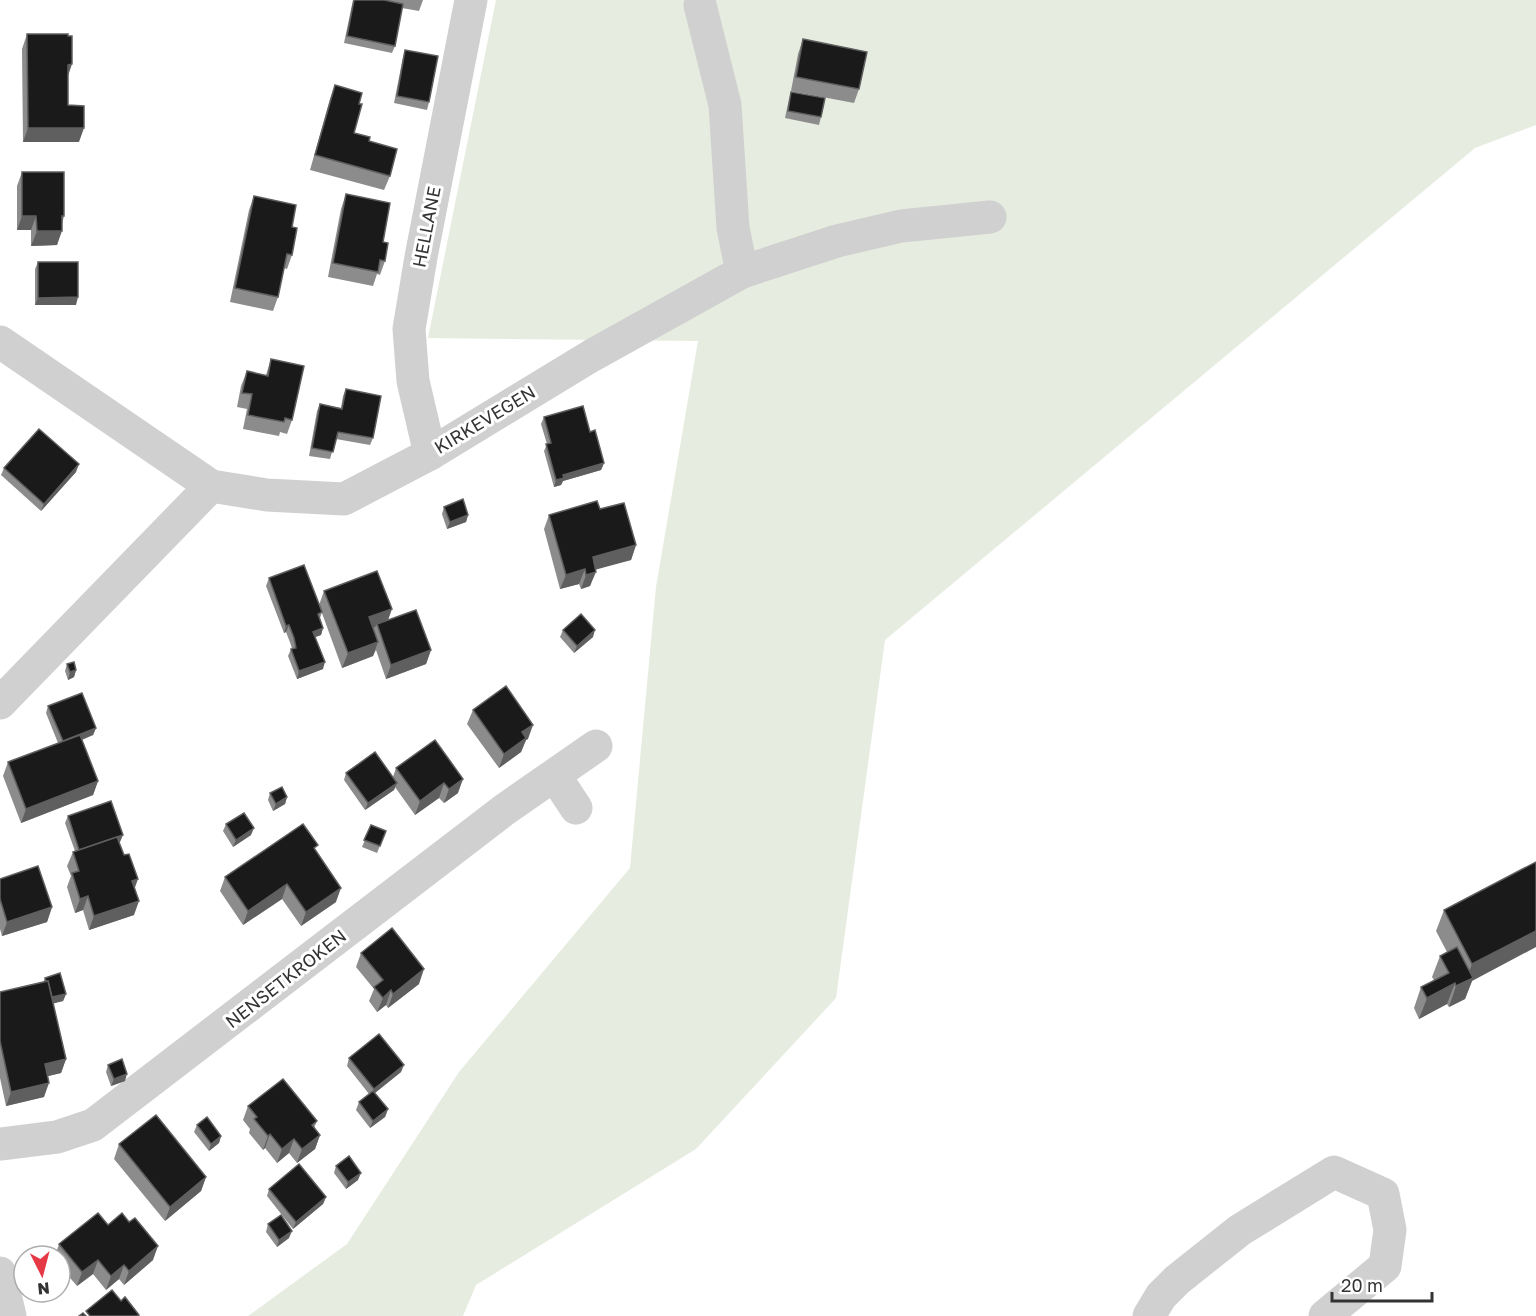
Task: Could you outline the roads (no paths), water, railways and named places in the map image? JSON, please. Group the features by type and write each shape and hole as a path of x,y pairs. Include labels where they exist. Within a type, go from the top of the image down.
{"street":[{"name":"HELLANE","path":"430,454 413,381 409,328 471,0"},
{"path":"697,2 725,105 733,228 742,272"},
{"name":"KIRKEVEGEN","path":"0,342 211,486 267,495 344,499 430,454 591,356 742,272 837,241 901,226 990,218"},
{"path":"0,703 211,486"},
{"name":"NENSETKROKEN","path":"0,1144 57,1137 93,1125 495,817 596,746"},
{"path":"555,776 576,808"},
{"path":"1149,1316 1161,1296 1177,1280 1231,1237 1334,1172 1383,1194 1390,1230 1385,1266 1325,1316"},
{"path":"0,1273 9,1316"}]}
